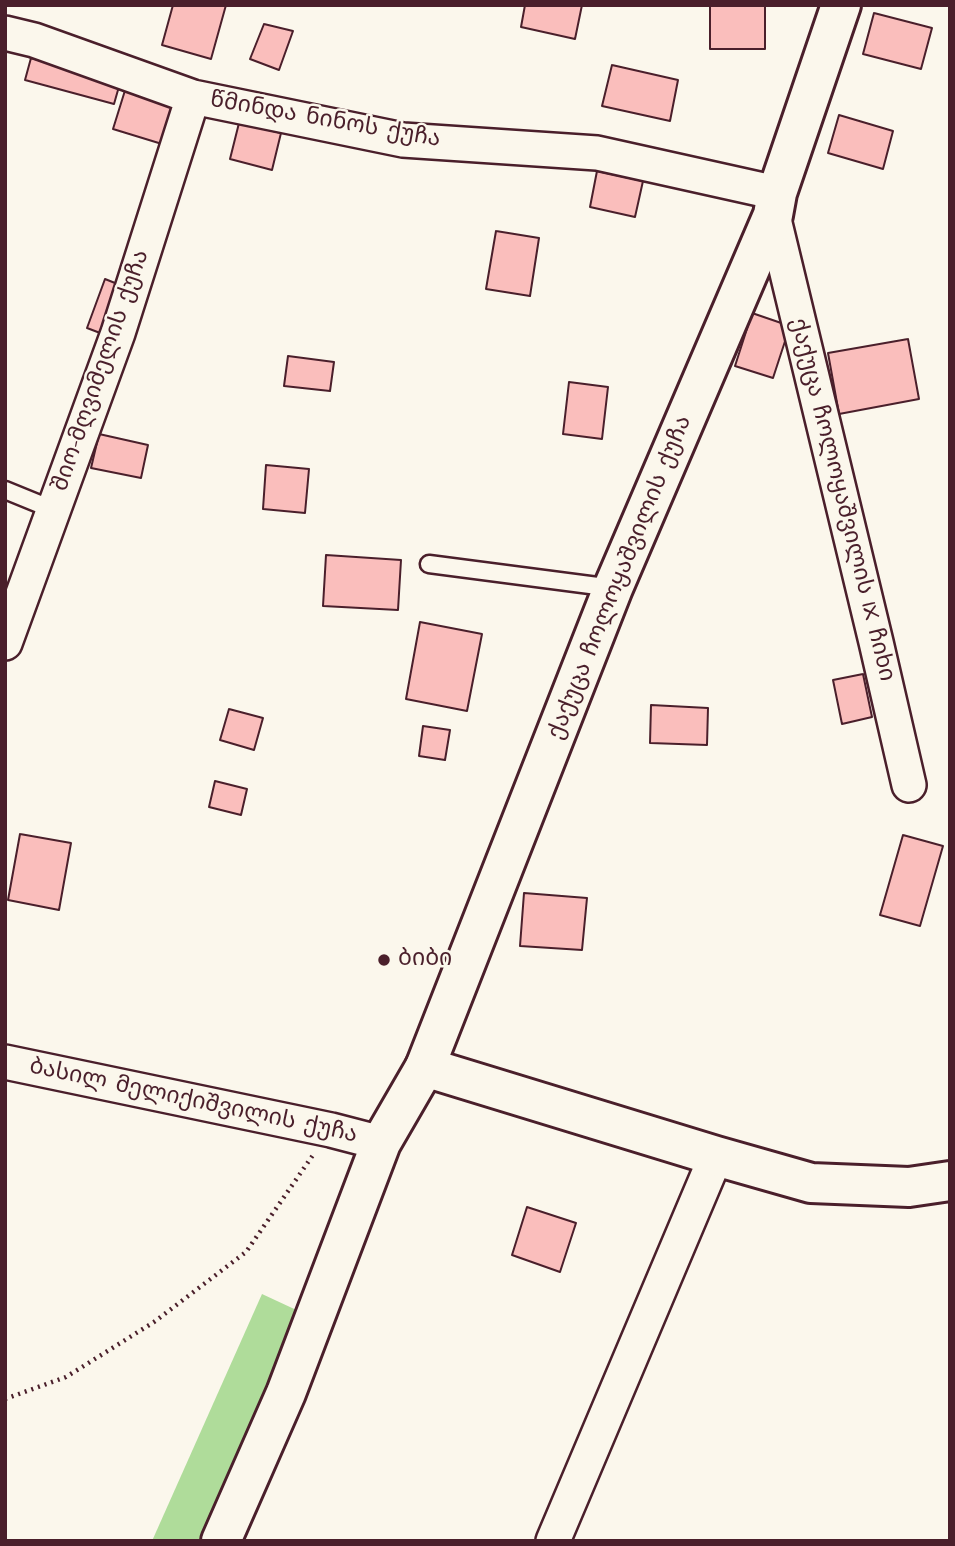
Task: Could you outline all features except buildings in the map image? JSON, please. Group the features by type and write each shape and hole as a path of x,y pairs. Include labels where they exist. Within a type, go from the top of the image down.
{"street":[{"name":"ქაქუცა ჩოლოყაშვილის ქუჩა","path":"221,1541 286,1393 381,1143 425,1066 613,589 775,204 841,5"},
{"name":"წმინდა ნინოს ქუჩა","path":"5,33 34,40 193,97 403,140 597,153 775,204"},
{"name":"შიო-მღვიმელის ქუჩა","path":"5,643 118,333 193,97"},
{"name":"ქაქუცა ჩოლოყაშვილის IX ჩიხი","path":"775,204 908,785"},
{"name":"ბასილ მელიქიშვილის ქუჩა","path":"5,1062 331,1130 381,1143"},
{"path":"425,1066 811,1183 909,1187 950,1181"},
{"path":"553,1541 716,1156"}],"lane":[{"path":"5,490 54,510"},
{"path":"429,564 613,589"}],"path":[{"path":"5,1399 66,1377 154,1322 246,1252 331,1130"}],"green space":[{"path":"262,1294 305,1314 205,1541 152,1541"}],"place":[{"name":"ბიბი","path":"384,960"}]}
